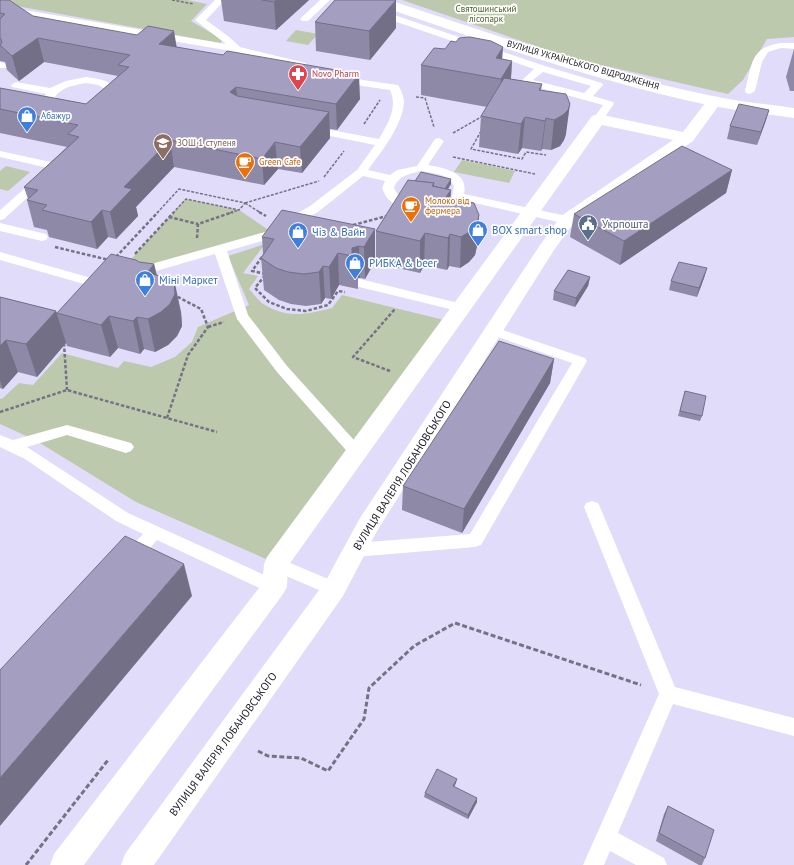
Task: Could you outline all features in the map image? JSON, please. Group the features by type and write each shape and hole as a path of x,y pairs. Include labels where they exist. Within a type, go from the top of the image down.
{"street":[{"name":"ВУЛИЦЯ УКРАЇНСЬКОГО ВІДРОДЖЕННЯ","path":"376,0 590,69 714,101 794,113"},
{"name":"ВУЛИЦЯ ВАЛЕРІЯ ЛОБАНОВСЬКОГО","path":"136,865 334,589 368,525 546,249 568,220 687,138 714,101"},
{"path":"64,865 274,587 276,564 598,119 687,138"}],"lane":[{"path":"220,0 200,20 225,38 237,49"},
{"path":"305,19 325,0"},
{"path":"341,0 541,68 598,85 586,97"},
{"path":"0,9 237,49 314,68"},
{"path":"491,51 503,42"},
{"path":"750,91 763,50 774,45 794,46"},
{"path":"541,68 526,81 609,104 598,119"},
{"path":"0,256 91,282 119,278 269,235 314,209 361,172 382,142 394,118 399,101 394,87 362,83 333,74"},
{"path":"16,84 53,92 67,84 86,80 103,83 108,86 111,91 111,95 100,105 81,110 71,110 55,106 51,101 50,96 53,92"},
{"path":"300,128 382,142"},
{"path":"421,168 439,141"},
{"path":"0,154 56,166 0,216"},
{"path":"421,168 438,170 453,176 459,182 460,189 458,196 453,202 432,209 420,209 399,203 392,198 388,192 388,185 392,179 409,170 421,168"},
{"path":"361,172 392,179"},
{"path":"458,196 568,220"},
{"path":"391,215 399,203"},
{"path":"0,227 42,237"},
{"path":"220,249 242,316 282,370 357,453"},
{"path":"151,290 153,268"},
{"path":"360,283 462,308"},
{"path":"355,550 475,540 580,361 494,331"},
{"path":"5,443 67,430 126,447"},
{"path":"5,443 30,455 122,517 274,587"},
{"path":"592,507 668,694 593,865"},
{"path":"118,573 155,532"},
{"path":"276,564 334,589"},
{"path":"668,694 794,727"},
{"path":"605,837 657,865"}],"path":[{"path":"425,98 439,141 486,114"},
{"path":"482,129 471,149 522,158 526,152 546,156 552,153"},
{"path":"431,153 556,178"},
{"path":"56,247 113,260 179,189 245,203 283,227"},
{"path":"119,278 186,198 239,210"},
{"path":"169,217 198,224 239,210 245,203"},
{"path":"348,227 391,215"},
{"path":"196,256 198,224"},
{"path":"264,255 252,271 266,274 255,288 269,302 287,309 306,311 328,305 338,291 352,294 360,283"},
{"path":"151,290 180,297 201,309 208,328 188,355 168,418"},
{"path":"406,294 353,357 410,379"},
{"path":"62,336 67,390"},
{"path":"0,412 67,390 217,432"},
{"path":"258,751 268,756 301,758 328,771 364,719 369,688 414,646 455,623 668,694"}],"green space":[{"path":"0,0 187,0 207,4 191,21 223,40 220,43 0,3"},
{"name":"Святошинський лісопарк","path":"402,0 794,0 794,37 767,39 743,80 728,94 571,58"},
{"path":"296,30 318,34 308,45 286,41"},
{"path":"462,160 515,171 509,183 454,172"},
{"path":"6,166 30,172 8,191 0,189 0,171"},
{"path":"186,199 239,210 273,233 112,280"},
{"path":"265,244 243,273 258,276 249,289 261,302 273,309 290,314 315,312 332,308 342,295 444,320 266,559 136,502 35,440 0,424 0,399 19,383 33,385 62,353 118,368 124,361 151,367 175,357 192,342 198,327 249,305 228,256"}],"building":[{"path":"0,0 9,0 33,16 137,35 148,26 174,31 159,44 223,55 227,51 359,74 336,104 236,87 230,92 237,96 329,112 300,147 275,142 262,159 170,140 124,187 132,189 110,212 102,210 91,222 42,210 47,205 27,200 38,190 24,187 79,137 68,134 78,125 0,109 0,88 86,104 129,67 118,65 130,55 38,38 12,56 0,45 2,42 0,38 0,19 5,14 0,13"},
{"path":"262,0 276,0 274,2"},
{"path":"335,0 396,0 369,31 315,22"},
{"path":"470,37 491,41 503,47 496,58 512,61 501,79 421,65 434,48 445,49 451,41 456,42 459,38"},
{"path":"504,78 542,84 539,90 566,94 570,104 568,110 554,120 546,118 545,121 525,117 521,124 481,116"},
{"path":"739,104 769,110 761,132 730,126"},
{"path":"682,146 732,170 624,241 574,214"},
{"path":"421,172 451,179 445,189 433,186 434,183 415,181"},
{"path":"408,180 434,183 432,186 451,190 446,197 474,203 479,215 477,223 471,231 461,237 450,234 448,238 425,233 420,241 376,231"},
{"path":"282,210 375,229 364,247 359,246 352,248 352,254 357,257 338,253 329,267 323,266 319,272 304,274 288,272 276,268 261,258 274,239 262,237"},
{"path":"111,254 139,262 154,264 147,273 174,279 175,294 170,304 161,312 148,319 137,317 133,321 109,316 101,325 57,313"},
{"path":"679,262 707,268 699,288 671,281"},
{"path":"568,270 590,277 576,298 554,291"},
{"path":"0,297 56,311 26,344 6,340 0,346"},
{"path":"499,341 554,359 464,509 403,486"},
{"path":"685,391 706,396 702,416 680,411"},
{"path":"125,536 184,564 0,778 0,670"},
{"path":"437,769 457,779 453,786 477,798 468,815 425,793"},
{"path":"668,806 714,830 705,858 659,833"}],"place":[{"name":"Novo Pharm","path":"298,91"},
{"name":"Абажур","path":"27,133"},
{"name":"ЗОШ 1 ступеня","path":"163,160"},
{"name":"Green Cafe","path":"245,179"},
{"name":"Молоко від фермера","path":"411,223"},
{"name":"Укрпошта","path":"588,241"},
{"name":"BOX smart shop","path":"478,247"},
{"name":"Чіз & Вайн","path":"298,249"},
{"name":"РИБКА & beer","path":"355,280"},
{"name":"Міні Маркет","path":"145,297"}]}
